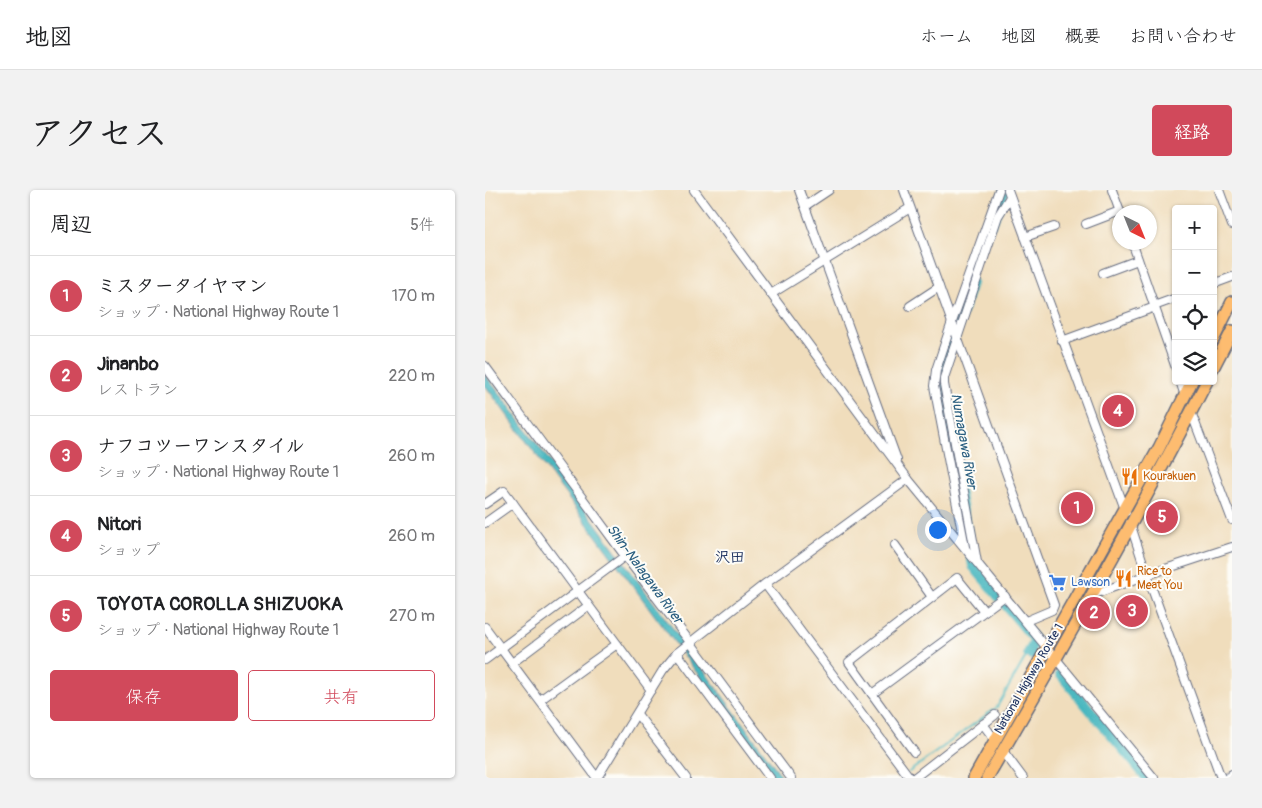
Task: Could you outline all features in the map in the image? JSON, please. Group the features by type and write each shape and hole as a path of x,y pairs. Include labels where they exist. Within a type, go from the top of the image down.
{"highway":[{"path":"1217,332 1232,302"},
{"path":"1217,360 1232,331"},
{"name":"National Highway Route 1","path":"973,778 1125,510 1159,448 1190,385"},
{"name":"National Highway Route 1","path":"987,778 1131,525 1205,385"}],"street":[{"path":"694,190 900,469 1154,778"},
{"path":"799,190 900,469"},
{"path":"805,206 829,190"},
{"path":"904,190 1054,605 1052,610 1025,621"},
{"path":"966,549 934,386 936,370 951,322 999,190"},
{"path":"1112,190 1117,205"},
{"path":"1219,190 1232,225"},
{"path":"1009,192 1221,778"},
{"path":"976,562 944,378 998,216 1009,192"},
{"path":"771,294 910,208"},
{"path":"1086,224 1112,215"},
{"path":"1025,237 1054,226"},
{"path":"1135,250 1172,357"},
{"path":"1103,273 1138,260"},
{"path":"1217,283 1232,277"},
{"path":"910,306 939,287"},
{"path":"1062,341 1172,299"},
{"path":"485,366 791,778"},
{"path":"1181,385 1185,396"},
{"path":"1191,412 1228,498 1232,520"},
{"path":"485,627 597,778 663,670 679,652 765,584 908,479"},
{"path":"485,504 504,491 651,690"},
{"path":"485,523 513,503"},
{"path":"895,545 933,597"},
{"path":"1092,595 1232,547"},
{"path":"485,660 625,556"},
{"path":"914,752 849,662 957,578 984,611"},
{"path":"765,584 910,778"},
{"path":"872,694 1005,596"},
{"path":"512,663 588,606"},
{"path":"540,700 617,644"},
{"path":"679,652 770,778"},
{"path":"637,714 686,778"},
{"path":"914,778 995,715"},
{"path":"983,724 995,740"},
{"path":"742,741 756,730"},
{"path":"1003,751 1023,778"},
{"path":"1227,778 1232,774"}],"water":[{"path":"485,375 783,778 775,778 739,730 490,392 485,385"}],"waterway":[{"name":"Numagawa River","path":"992,224 1005,190"},
{"name":"Numagawa River","path":"972,283 941,373 940,384 973,566 1035,641 1028,653 1032,655"},
{"path":"909,772 997,707 1028,653"},
{"name":"Numagawa River","path":"1060,674 1147,778"}],"place":[{"name":"Nitori","path":"1118,411"},
{"name":"Kourakuen","path":"1129,476"},
{"name":"ミスタータイヤマン","path":"1077,508"},
{"name":"TOYOTA COROLLA SHIZUOKA","path":"1162,517"},
{"name":"Rice to Meat You","path":"1123,578"},
{"name":"Lawson","path":"1057,582"},
{"name":"ナフコツーワンスタイル","path":"1132,611"},
{"name":"Jinanbo","path":"1094,613"}],"district":[{"name":"沢田","path":"730,557"}],"water label":[{"name":"Shin-Nalagawa River","path":"645,574"}]}
